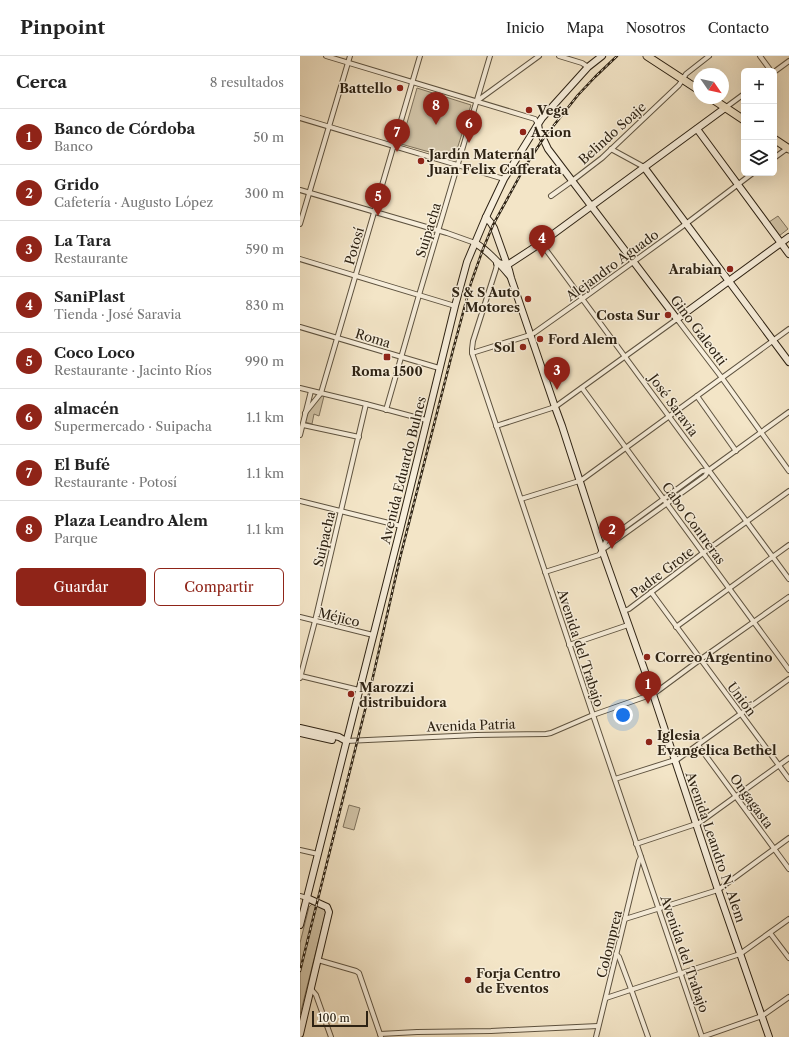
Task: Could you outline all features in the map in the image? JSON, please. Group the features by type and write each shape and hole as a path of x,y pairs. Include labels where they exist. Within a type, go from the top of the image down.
{"main road":[{"name":"Avenida Eduardo Bulnes","path":"300,925 467,262 504,179 538,124 546,113 588,67 602,56"},
{"path":"647,56 693,86"},
{"path":"719,104 741,118"},
{"path":"497,263 507,264 541,243 725,108"},
{"name":"Gino Galeotti","path":"538,124 539,130 548,149 677,319"},
{"path":"697,129 789,254"},
{"path":"776,140 789,148"},
{"path":"644,167 789,362"},
{"name":"Avenida Leandro N. Alem","path":"486,217 494,225 602,550 653,694 718,890 769,1037"},
{"path":"677,319 789,237"},
{"name":"Avenida Leandro N. Alem","path":"475,243 482,247 511,278"},
{"name":"Avenida Patria","path":"300,728 339,737 346,741"},
{"name":"Avenida Patria","path":"300,733 338,741 346,741"},
{"path":"300,1034 329,910 325,905 307,898"}],"street":[{"path":"326,56 535,119 538,124"},
{"path":"300,224 350,56"},
{"name":"Potosí","path":"305,413 321,393 420,56"},
{"name":"Suipacha","path":"386,410 490,56"},
{"path":"476,101 539,56"},
{"path":"559,56 582,63 588,67"},
{"name":"Belindo Soaje","path":"551,196 602,158 679,84 688,72 709,56"},
{"path":"760,56 770,68"},
{"path":"777,70 789,62"},
{"path":"725,108 741,96"},
{"path":"300,118 504,179"},
{"path":"777,156 789,148"},
{"path":"611,149 644,167"},
{"name":"Alejandro Aguado","path":"472,354 530,335 634,262 749,176"},
{"path":"300,190 438,230 475,243"},
{"name":"José Saravia","path":"541,243 789,579"},
{"path":"300,259 455,306"},
{"name":"Avenida del Trabajo","path":"497,263 473,341 472,354 702,1037"},
{"path":"496,426 555,407 677,319"},
{"name":"Gino Galeotti","path":"677,319 722,378 789,471"},
{"name":"Roma","path":"300,327 440,368"},
{"path":"521,499 579,480 626,448 789,329"},
{"path":"300,388 426,420"},
{"name":"Cabo Contreras","path":"582,388 789,670"},
{"path":"300,435 311,391"},
{"path":"697,396 736,451"},
{"name":"Suipacha","path":"300,677 315,621 366,404"},
{"path":"545,572 598,555 606,541 665,501 702,471 709,470 789,412"},
{"path":"302,425 359,437"},
{"name":"Padre Grote","path":"624,611 629,609 789,491"},
{"path":"300,501 401,526"},
{"path":"676,627 789,545"},
{"name":"Unión","path":"651,592 789,778"},
{"name":"Avenida Patria","path":"346,741 551,733 593,715 653,694 660,690 789,597"},
{"name":"Méjico","path":"300,617 373,635"},
{"path":"569,644 628,625"},
{"path":"300,677 359,690"},
{"path":"615,779 678,759 789,679"},
{"name":"Ongagasta","path":"698,745 789,869"},
{"path":"636,844 696,824 789,758"},
{"path":"625,919 718,890 789,838"},
{"path":"300,850 318,854"},
{"name":"Colomprea","path":"596,1037 641,856"},
{"path":"300,896 307,898"},
{"path":"606,998 740,954 789,919"},
{"path":"770,933 789,958"},
{"path":"616,954 631,989 648,1037"},
{"path":"318,960 356,971 359,974 380,1035 416,1032 491,1031 598,1026"},
{"path":"311,989 316,995 331,1037"},
{"path":"702,1037 762,1016 789,997"},
{"path":"411,1037 416,1032"}],"shaded area":[{"path":"417,88 471,105 454,159 401,144"},
{"path":"778,216 788,229 779,236 769,222"},
{"path":"321,395 324,396 319,416 314,414 312,424 305,422 306,414"},
{"path":"349,805 360,808 354,830 343,827"},
{"path":"312,904 322,907 326,911 300,1015 300,943 309,907"}],"railway":[{"path":"300,971 370,690 400,558 471,283 493,225 523,170 543,139 578,95 617,56"}],"place":[{"name":"Battello","path":"400,88"},
{"name":"Vega","path":"529,110"},
{"name":"Plaza Leandro Alem","path":"436,125"},
{"name":"Axion","path":"523,132"},
{"name":"almacén","path":"469,143"},
{"name":"El Bufé","path":"397,152"},
{"name":"Jardín Maternal Juan Felix Cafferata","path":"421,161"},
{"name":"Coco Loco","path":"378,216"},
{"name":"SaniPlast","path":"542,258"},
{"name":"Arabian","path":"730,269"},
{"name":"S & S Auto Motores","path":"528,299"},
{"name":"Costa Sur","path":"668,315"},
{"name":"Ford Alem","path":"540,339"},
{"name":"Sol","path":"523,347"},
{"name":"Roma 1500","path":"387,357"},
{"name":"La Tara","path":"557,390"},
{"name":"Grido","path":"612,549"},
{"name":"Correo Argentino","path":"647,657"},
{"name":"Marozzi distribuidora","path":"351,694"},
{"name":"Banco de Córdoba","path":"648,704"},
{"name":"Iglesia Evangelica Bethel","path":"649,742"},
{"name":"Forja Centro de Eventos","path":"468,980"}]}
